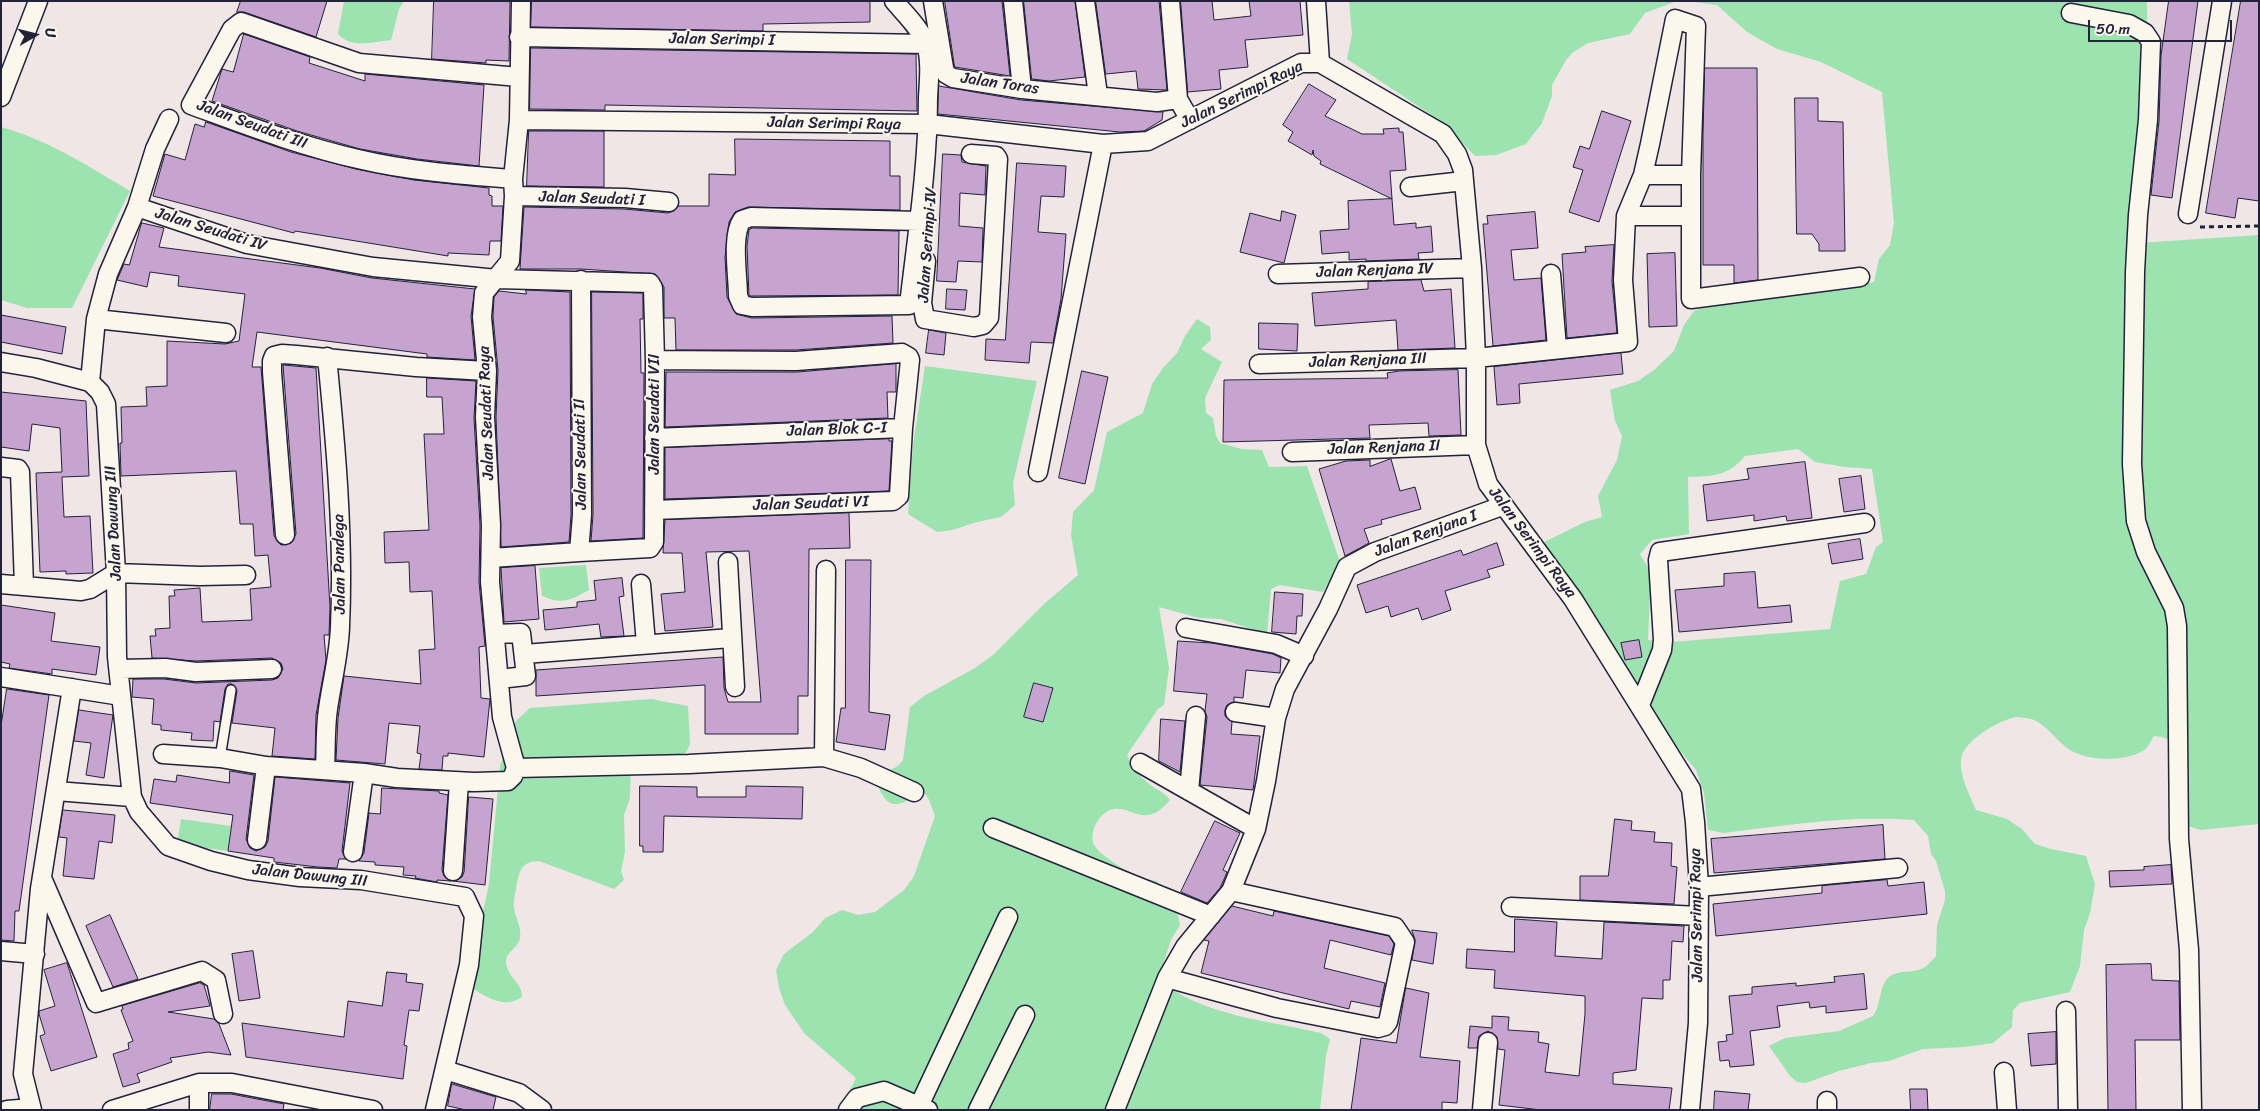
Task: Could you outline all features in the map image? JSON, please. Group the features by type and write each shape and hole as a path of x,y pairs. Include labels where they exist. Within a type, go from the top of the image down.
{"street":[{"path":"1,97 38,1"},
{"name":"Jalan Seudati Raya","path":"516,768 504,730 490,582 491,558 486,416 487,371 482,317 484,292 510,261 520,120 519,37 521,1"},
{"name":"Jalan Serimpi IV","path":"894,1 919,31 926,44 929,69 933,125 923,313 925,319 931,322 974,327 983,325 989,318 998,159 996,156 971,154"},
{"name":"Jalan Toras","path":"933,1 944,68 946,74 953,78 1022,89 1158,102 1178,99"},
{"path":"1013,1 1022,89"},
{"path":"1085,1 1098,95"},
{"path":"1170,1 1178,99 1190,120"},
{"path":"1316,1 1320,62"},
{"path":"2188,214 2222,1"},
{"path":"2071,13 2129,24 2145,33 2151,47 2148,120 2138,215 2135,272 2132,464 2136,521 2146,552 2174,608 2177,626 2180,839 2189,950 2192,1110"},
{"path":"1691,216 1626,216 1643,175 1675,19 1696,26 1691,175 1691,216 1691,299 1860,277"},
{"name":"Jalan Seudati III","path":"514,188 447,174 358,159 270,135 190,105 232,28 241,22 359,64 519,77"},
{"name":"Jalan Serimpi I","path":"519,37 926,44"},
{"name":"Jalan Serimpi Raya","path":"520,120 933,125 1102,144 1148,141 1302,63 1320,62 1443,134 1457,154 1464,181 1472,268 1476,358 1476,445 1488,484 1502,506 1573,598 1691,789 1695,822 1699,916 1698,1023 1690,1110"},
{"path":"137,207 156,149 169,119"},
{"name":"Jalan Serimpi IV","path":"919,221 750,217 742,220 737,227 738,296 742,305 752,307 909,305 933,125"},
{"path":"1038,472 1102,144"},
{"path":"1643,175 1691,175"},
{"path":"1410,187 1464,181"},
{"name":"Jalan Seudati I","path":"514,188 669,202"},
{"name":"Jalan Seudati IV","path":"90,382 96,319 108,274 137,207 247,244 373,267 497,278"},
{"name":"Jalan Renjana III","path":"1259,364 1476,358 1556,348 1628,342 1623,280 1626,216"},
{"name":"Jalan Renjana IV","path":"1278,274 1472,268"},
{"path":"1551,274 1556,348"},
{"path":"497,278 581,280"},
{"name":"Jalan Seudati VII","path":"579,552 647,549 653,545 654,510 655,360 653,288 650,283 581,280"},
{"name":"Jalan Seudati II","path":"579,552 582,515 581,280"},
{"path":"96,319 226,333"},
{"name":"Jalan Blok C-I","path":"654,438 903,428 910,360 909,357 902,353 796,361 655,360"},
{"path":"285,536 272,361 274,356 282,354 328,357 416,367 487,371"},
{"name":"Jalan Pandega","path":"324,770 328,710 338,655 341,544 328,357"},
{"path":"1,362 36,368 90,382"},
{"name":"Jalan Dawung III","path":"90,382 100,392 107,409 121,696 132,797 139,812 153,831 168,846 211,861 248,870 300,877 361,880 466,897 474,916 469,965 434,1110"},
{"name":"Jalan Seudati VI","path":"654,510 893,501 899,496 903,428"},
{"name":"Jalan Renjana II","path":"1292,452 1476,445"},
{"path":"1,467 18,469 20,472 24,586"},
{"name":"Jalan Renjana I","path":"1304,656 1344,572 1351,564 1375,552 1502,506"},
{"path":"1640,705 1662,650 1658,560 1660,552 1865,523"},
{"path":"491,558 579,552"},
{"path":"728,562 735,687"},
{"path":"824,757 826,570"},
{"path":"1,584 81,591 90,589 116,573 200,576 246,575"},
{"path":"641,584 646,644"},
{"path":"1114,1110 1167,978 1185,947 1231,891 1256,829 1276,718 1285,689 1304,656 1276,644 1186,628"},
{"path":"495,634 521,632 526,676 499,679"},
{"path":"524,654 731,638"},
{"path":"120,669 165,668 196,672 272,669"},
{"path":"1,677 121,696"},
{"path":"6,1110 31,1109 23,1074 42,878 72,688"},
{"path":"1235,712 1276,718"},
{"path":"1189,792 1196,716"},
{"path":"162,754 220,758 266,766 459,782 508,781 514,776 516,768 689,764 824,757 861,768 914,792"},
{"path":"1140,763 1256,829"},
{"path":"257,840 266,766"},
{"path":"352,852 364,773"},
{"path":"453,871 459,782"},
{"path":"56,791 132,797"},
{"path":"993,828 1211,916"},
{"path":"1699,887 1898,868"},
{"path":"42,878 96,1003 202,971 216,980 223,1014"},
{"path":"1167,978 1277,1008 1378,1028 1385,1026 1388,1022 1405,942 1395,927 1231,891"},
{"path":"1511,907 1699,916"},
{"path":"848,1110 857,1098 884,1091 923,1108 1008,917"},
{"path":"1,951 35,954"},
{"path":"2066,1011 2068,1110"},
{"path":"978,1110 1025,1015"},
{"path":"1482,1110 1488,1042"},
{"path":"445,1070 519,1094 542,1110"},
{"path":"2004,1072 2008,1110"},
{"path":"199,1083 199,1110"},
{"path":"112,1110 199,1083 232,1083 303,1103 373,1110"}],"lane":[{"path":"220,758 231,690"}],"path":[{"path":"2188,214 2192,224 2205,228 2259,226"}],"green space":[{"path":"344,1 404,1 399,9 391,40 356,43 344,39 338,34"},
{"path":"1349,1 1677,1 1645,13 1630,34 1588,43 1572,53 1552,85 1552,96 1542,123 1526,144 1496,155 1475,156 1442,122 1347,59 1352,34"},
{"path":"1686,1 2147,1 2148,111 2129,202 2130,227 2138,243 2259,235 2259,824 2201,830 2184,825 2181,745 2162,737 2154,736 2146,749 2128,757 2100,759 2083,756 2070,750 2040,723 2032,719 2016,717 2001,722 1983,732 1968,745 1961,759 1963,779 1976,810 2007,819 2022,829 2035,844 2086,856 2095,884 2090,913 2084,930 2080,966 2070,992 2020,1003 2013,1010 2012,1027 1993,1043 1966,1047 1923,1049 1889,1061 1871,1063 1839,1071 1806,1083 1797,1082 1790,1076 1769,1046 1785,1038 1839,1031 1873,1016 1886,980 1890,976 1921,969 1936,956 1937,925 1945,900 1945,891 1936,861 1931,854 1928,836 1914,820 1890,819 1842,820 1724,833 1708,830 1704,793 1696,770 1648,712 1538,545 1585,522 1602,517 1598,496 1617,460 1622,436 1615,421 1610,390 1638,381 1654,370 1674,351 1684,325 1694,311 1716,304 1761,296 1874,282 1879,259 1890,245 1894,223 1882,92 1821,62 1777,49 1747,32 1717,5","holes":["1798,449 1815,462 1872,469 1883,542 1876,547 1866,574 1840,581 1830,629 1672,642 1648,640 1651,573 1640,554 1652,540 1689,534 1688,477 1726,472 1745,456"]},
{"path":"1,127 51,146 130,191 72,308 27,308 1,300"},
{"path":"1197,319 1210,327 1211,340 1201,349 1222,362 1205,398 1206,413 1213,418 1216,436 1220,443 1242,449 1262,450 1269,467 1307,466 1340,562 1323,592 1280,585 1271,589 1267,634 1221,619 1199,618 1159,607 1169,668 1164,705 1158,709 1127,755 1138,773 1170,800 1163,808 1148,815 1139,815 1123,809 1109,811 1096,823 1093,840 1098,850 1114,863 1134,875 1157,881 1178,916 1180,925 1171,940 1158,980 1195,1002 1215,1009 1321,1033 1330,1039 1326,1056 1320,1110 848,1110 847,1096 856,1078 804,1033 785,1005 779,988 776,970 784,954 813,932 825,918 842,910 858,915 875,912 904,890 914,876 935,816 929,800 924,792 904,802 891,803 882,794 873,774 897,767 903,760 910,707 924,696 975,668 994,654 1044,604 1078,575 1071,535 1073,512 1094,490 1107,432 1143,413 1152,384 1177,353 1185,336"},
{"path":"925,366 1037,381 1013,483 1015,505 1001,517 937,532 908,514 913,445"},
{"path":"586,565 589,590 561,601 542,596 539,568"},
{"path":"651,699 688,706 690,744 686,753 659,759 631,760 630,798 624,815 625,852 621,871 624,880 614,889 539,861 528,863 522,869 518,878 514,903 520,938 519,942 508,954 506,962 509,971 522,992 522,997 515,1001 501,1002 467,985 489,884 500,766 516,721 530,708"},
{"path":"181,819 231,826 228,851 177,844"}],"building":[{"path":"241,1 327,1 316,37 244,12 237,12"},
{"path":"434,1 510,1 509,61 486,60 486,63 432,59"},
{"path":"532,1 870,1 870,22 763,24 763,31 531,27"},
{"path":"945,1 1002,1 1010,76 955,67"},
{"path":"1024,1 1075,1 1085,77 1049,81 1032,79"},
{"path":"1096,1 1159,1 1167,90 1138,89 1136,71 1106,74"},
{"path":"1181,1 1212,1 1214,20 1251,16 1249,1 1300,1 1303,35 1245,40 1248,67 1219,70 1221,89 1188,92"},
{"path":"2169,1 2198,1 2172,198 2151,195 2159,121 2161,56"},
{"path":"2241,1 2259,1 2259,201 2238,198 2235,218 2206,213"},
{"path":"244,34 310,57 309,63 365,81 365,74 484,85 479,166 417,159 360,149 297,131 212,101 222,69 233,72"},
{"path":"531,48 916,54 917,111 605,105 605,110 530,109"},
{"path":"1705,68 1757,68 1758,280 1734,283 1734,265 1703,265"},
{"path":"1309,84 1336,100 1325,116 1362,134 1384,134 1383,129 1399,128 1399,132 1403,132 1406,170 1390,171 1392,199 1320,164 1321,161 1314,156 1313,150 1312,155 1288,141 1293,132 1283,125"},
{"path":"939,86 1021,100 1163,112 1162,120 1144,131 1120,132 938,114"},
{"path":"1795,98 1818,98 1818,121 1843,122 1845,251 1819,251 1819,244 1812,234 1797,234"},
{"path":"1602,111 1631,121 1599,222 1569,212 1583,170 1573,167 1580,146 1589,149"},
{"path":"206,122 291,152 356,169 414,180 489,188 489,195 492,196 492,206 503,206 501,241 490,241 489,255 448,253 448,256 295,231 294,233 153,196 165,154 185,160 195,124 204,127"},
{"path":"529,131 604,131 604,187 527,186"},
{"path":"735,139 890,141 890,176 900,176 900,210 748,207 735,212 729,222 725,257 727,297 736,314 752,318 892,316 893,343 796,350 676,350 675,318 664,318 664,287 655,274 581,269 520,269 524,207 624,209 668,213 674,211 678,206 709,206 709,174 735,175"},
{"path":"943,154 961,155 962,162 986,166 985,195 960,193 959,226 983,228 982,262 958,261 956,282 937,281"},
{"path":"1017,163 1066,166 1064,197 1041,196 1038,232 1066,234 1061,299 1053,343 1031,342 1029,363 985,360 986,339 1005,340"},
{"path":"1392,199 1394,225 1416,223 1416,228 1431,226 1433,252 1418,253 1419,259 1366,261 1366,259 1349,260 1349,252 1322,254 1320,231 1349,229 1348,201"},
{"path":"1282,211 1296,215 1284,263 1240,252 1250,213 1280,221"},
{"path":"1535,212 1538,248 1511,250 1514,280 1541,278 1546,340 1493,346 1483,224 1488,224 1487,216"},
{"path":"142,223 164,228 159,247 320,268 372,278 475,289 471,316 475,360 427,357 427,354 257,332 252,367 261,367 274,536 281,545 291,543 296,534 283,365 316,368 330,607 329,635 324,635 326,660 316,715 315,759 272,756 275,728 232,723 237,691 232,684 228,684 225,689 220,722 214,721 213,741 191,740 192,733 161,730 161,725 152,724 154,699 132,697 133,679 164,679 196,683 272,680 278,678 283,669 281,663 272,658 196,661 152,658 150,636 156,636 155,629 170,628 169,596 175,596 174,590 200,588 202,622 252,620 250,589 271,587 268,555 255,556 253,524 240,524 236,471 121,476 121,407 147,406 146,387 167,386 167,341 225,344 239,341 245,294 178,286 179,276 150,272 147,287 117,280 124,264 129,265"},
{"path":"753,228 899,231 898,295 749,296 747,246 749,230"},
{"path":"1614,245 1612,281 1617,333 1567,338 1562,254 1586,252 1585,247"},
{"path":"1675,253 1677,326 1649,327 1647,254"},
{"path":"1421,280 1424,291 1451,289 1455,348 1398,350 1396,320 1315,326 1312,293 1368,289 1368,282"},
{"path":"947,289 967,290 965,310 946,309"},
{"path":"526,290 570,292 571,515 569,542 501,547 496,417 498,370 493,317 494,297 499,291 526,294"},
{"path":"592,292 643,293 643,319 640,319 641,373 644,373 643,538 591,541 593,515"},
{"path":"1,315 66,327 62,354 1,342"},
{"path":"1259,323 1298,324 1297,351 1259,349"},
{"path":"929,330 946,333 944,355 926,353"},
{"path":"1621,353 1623,374 1519,384 1520,403 1497,405 1494,367"},
{"path":"896,364 896,392 887,392 888,418 665,427 666,372 797,372"},
{"path":"1458,370 1461,435 1429,436 1428,423 1369,425 1370,438 1223,442 1224,380 1388,378 1387,373 1399,371"},
{"path":"1082,371 1108,377 1085,484 1059,478"},
{"path":"427,378 476,381 474,418 480,525 479,582 485,646 479,647 481,698 490,699 484,757 448,753 448,756 443,756 442,770 419,769 421,754 417,753 420,726 389,723 385,764 336,760 338,718 344,676 421,684 419,650 435,649 432,591 410,592 409,562 385,563 384,532 429,530 424,434 444,434 442,397 427,397"},
{"path":"1,392 86,401 89,476 62,477 64,517 90,516 93,573 66,574 66,571 40,572 36,473 62,472 60,428 32,424 29,451 1,447"},
{"path":"889,439 889,441 892,441 889,491 665,499 665,448"},
{"path":"1391,459 1400,491 1415,487 1421,509 1381,520 1382,524 1364,529 1369,543 1345,556 1319,469 1346,461 1370,460 1370,466"},
{"path":"1805,462 1812,518 1787,521 1786,516 1754,521 1754,515 1707,521 1703,485 1749,479 1747,469"},
{"path":"1861,476 1865,509 1844,512 1839,479"},
{"path":"849,513 850,548 809,549 808,696 798,696 798,734 705,734 705,685 536,696 536,670 723,657 724,688 728,702 761,702 749,551 706,552 713,627 665,631 661,594 685,592 682,553 663,553 665,520"},
{"path":"1860,539 1863,559 1832,564 1828,544"},
{"path":"1497,543 1504,565 1487,570 1490,577 1445,591 1451,610 1422,620 1418,608 1391,617 1388,606 1366,613 1357,585 1461,550 1463,555"},
{"path":"846,560 871,560 869,712 890,715 885,750 836,742 841,708 845,708"},
{"path":"535,566 539,619 504,622 501,568"},
{"path":"1755,572 1758,608 1790,605 1792,622 1679,632 1675,590 1724,586 1724,574"},
{"path":"622,578 624,596 619,597 624,636 601,637 599,624 545,630 543,610 577,607 577,602 596,600 594,581"},
{"path":"1275,592 1303,594 1302,616 1297,616 1296,634 1272,632"},
{"path":"1,605 55,613 51,641 100,647 96,675 52,669 52,674 9,668 10,664 1,662"},
{"path":"1639,640 1642,657 1625,660 1621,643"},
{"path":"1178,641 1212,643 1273,654 1281,658 1280,673 1246,670 1243,698 1234,697 1234,702 1227,705 1225,710 1225,716 1232,722 1231,734 1260,736 1253,790 1200,785 1207,717 1205,711 1207,694 1174,691"},
{"path":"1034,683 1053,688 1043,722 1024,717"},
{"path":"7,689 49,695 19,911 15,911 14,941 1,940 1,726"},
{"path":"79,710 113,715 104,778 86,775 91,743 74,741"},
{"path":"1161,719 1185,721 1180,772 1159,761"},
{"path":"230,771 254,775 246,839 250,848 256,851 265,847 268,841 275,777 350,783 342,851 346,859 339,859 337,868 318,867 274,862 274,858 228,851 233,815 150,803 154,779 176,782 177,775 229,783"},
{"path":"640,786 697,787 697,797 746,797 746,786 803,787 802,819 664,816 663,852 643,852 643,846 640,846"},
{"path":"382,788 439,791 439,793 448,795 442,870 444,876 451,881 437,880 437,882 415,878 416,876 403,875 404,867 375,865 375,862 359,861 364,853 369,813 380,814"},
{"path":"469,797 493,799 485,885 453,881 462,877 464,872"},
{"path":"63,810 115,815 112,843 99,841 94,879 63,876 67,838 59,837"},
{"path":"1615,819 1632,821 1631,830 1655,832 1654,842 1672,843 1671,866 1677,867 1674,904 1580,900 1580,876 1608,876"},
{"path":"1215,821 1240,833 1223,870 1227,872 1220,888 1207,903 1181,892"},
{"path":"1883,825 1885,859 1714,873 1711,839"},
{"path":"2171,865 2172,884 2110,887 2109,871 2144,870 2144,867"},
{"path":"1887,880 1888,886 1924,882 1927,914 1716,936 1713,904 1822,893 1822,886"},
{"path":"1232,906 1273,916 1274,911 1389,936 1394,944 1391,955 1330,940 1324,968 1385,983 1380,1007 1351,1001 1349,1009 1201,973 1209,941 1204,940"},
{"path":"110,915 138,979 113,987 86,926"},
{"path":"1515,919 1557,922 1555,956 1602,959 1604,922 1684,926 1683,942 1672,941 1670,980 1663,980 1663,999 1642,998 1636,1070 1613,1073 1613,1084 1672,1088 1669,1110 1541,1110 1499,1105 1505,1050 1498,1049 1497,1037 1488,1031 1479,1036 1477,1048 1468,1048 1470,1026 1492,1028 1492,1016 1509,1017 1508,1030 1539,1032 1538,1042 1549,1044 1545,1072 1579,1076 1585,1014 1585,996 1494,988 1495,970 1466,968 1467,949 1514,952"},
{"path":"1412,930 1437,933 1433,964 1412,960 1415,940"},
{"path":"253,951 260,998 239,1001 232,954"},
{"path":"67,963 97,1057 51,1071 40,1036 45,1034 39,1011 55,1006 44,970"},
{"path":"2151,964 2152,980 2179,981 2180,1040 2135,1040 2136,1110 2108,1110 2106,965"},
{"path":"387,972 407,974 406,982 423,984 419,1011 409,1010 404,1045 407,1046 403,1079 246,1057 242,1023 344,1037 348,1001 382,1006"},
{"path":"1864,974 1867,1009 1826,1013 1826,1006 1810,1008 1809,1002 1777,1006 1780,1027 1750,1031 1754,1065 1730,1067 1729,1060 1720,1061 1718,1042 1727,1041 1726,1035 1733,1034 1729,996 1752,994 1752,987 1796,983 1796,986 1835,982 1834,977"},
{"path":"200,983 204,985 210,1006 168,1012 214,1019 219,1024 231,1055 208,1052 170,1058 172,1062 137,1074 140,1082 123,1087 113,1054 129,1049 128,1043 133,1041 121,1010 123,1009 122,1006"},
{"path":"1406,988 1429,993 1420,1057 1460,1061 1457,1103 1442,1102 1442,1110 1351,1110 1361,1038 1396,1043"},
{"path":"2056,1032 2056,1064 2031,1066 2028,1034"},
{"path":"452,1084 496,1097 493,1110 466,1110 448,1106"},
{"path":"1910,1089 1927,1089 1928,1110 1911,1110"},
{"path":"1715,1091 1750,1094 1748,1110 1714,1110"},
{"path":"212,1094 231,1094 284,1104 283,1110 210,1110"}]}
